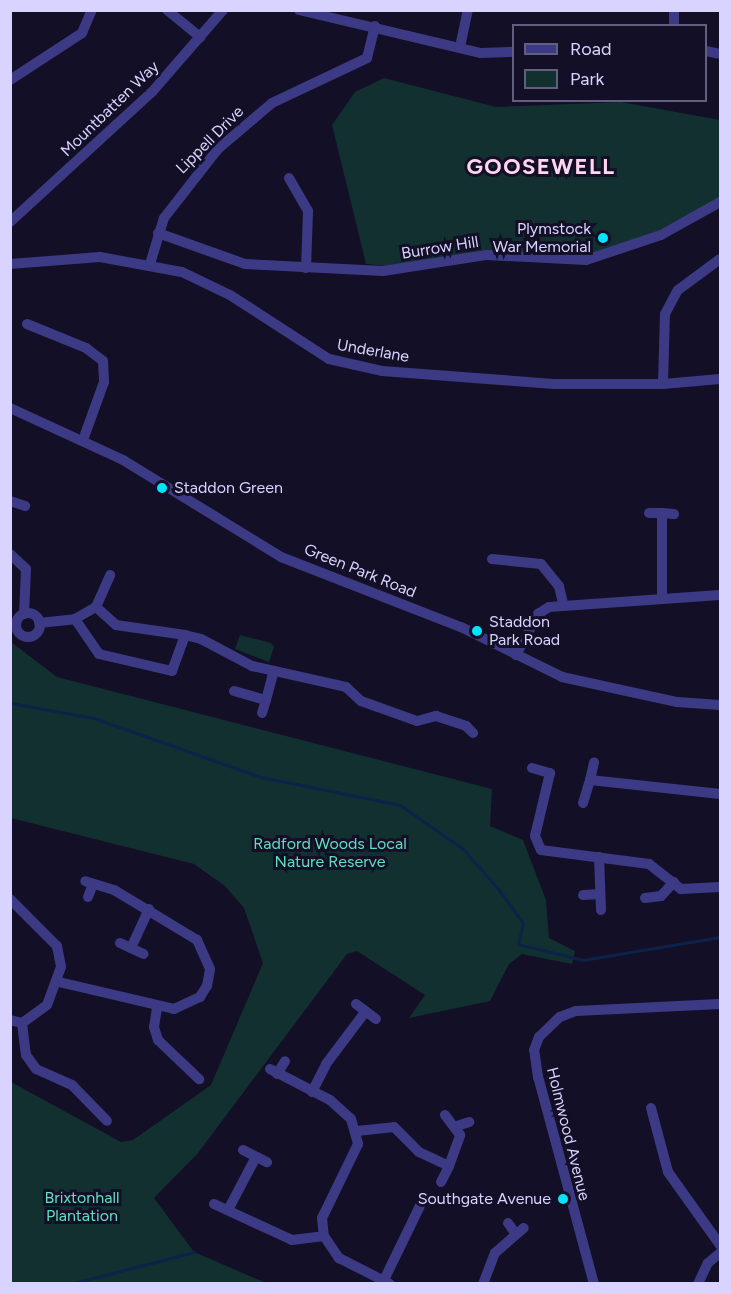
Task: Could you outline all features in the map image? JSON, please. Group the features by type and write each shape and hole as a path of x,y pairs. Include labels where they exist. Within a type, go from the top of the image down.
{"street":[{"path":"10,80 82,33 92,10"},
{"path":"167,10 200,37"},
{"name":"Mountbatten Way","path":"10,222 152,92 222,10"},
{"path":"299,10 481,52 512,52"},
{"path":"460,47 468,10"},
{"name":"Lippell Drive","path":"150,264 158,233 180,192 235,133 272,103 358,65 372,48 375,26"},
{"path":"289,178 308,211 306,268"},
{"name":"Burrow Hill","path":"158,233 245,264 306,268 382,271 486,255 586,260 661,235 720,202"},
{"name":"Underlane","path":"10,264 100,257 150,264 205,281 310,350 349,365 506,382 663,384 720,379"},
{"path":"663,384 665,314 678,290 720,259"},
{"path":"27,324 44,325 97,353 107,370 83,440"},
{"name":"Green Park Road","path":"10,408 123,460 281,557 461,627 516,655 579,682 677,702 720,705"},
{"path":"10,501 25,506"},
{"path":"648,513 674,514"},
{"path":"662,513 662,597"},
{"path":"10,554 26,568 24,614 13,624 19,633 28,637 38,631 39,623 35,616 24,614"},
{"path":"492,559 506,555 541,564 559,586 563,603"},
{"path":"39,623 75,619 96,607 110,575"},
{"path":"516,655 538,615 563,603 720,595"},
{"path":"96,607 116,625 185,635 274,671 346,687 361,700 417,721 436,716 466,726 473,733"},
{"path":"75,619 99,654 172,671 185,635"},
{"path":"262,713 274,671"},
{"path":"234,691 266,700"},
{"path":"583,803 594,762"},
{"path":"532,768 550,773 537,845 545,852 599,857 658,867 681,889 720,887"},
{"path":"590,780 720,794"},
{"path":"599,857 601,910"},
{"path":"59,982 157,1008 174,1009 200,997 210,969 197,940 149,909 89,882 88,897"},
{"path":"645,898 661,896 674,882"},
{"path":"583,895 600,894"},
{"path":"10,899 57,946 59,982 47,1005 16,1021 26,1055 36,1070 72,1085 107,1121"},
{"path":"144,954 126,945 149,909"},
{"path":"356,1004 376,1018"},
{"name":"Holmwood Avenue","path":"594,1284 538,1077 534,1053 539,1037 560,1017 576,1011 720,1004"},
{"path":"157,1008 154,1027 158,1040 188,1065 199,1080"},
{"path":"312,1092 326,1065 366,1011"},
{"path":"285,1061 273,1071 343,1110 357,1131 355,1154 322,1218 324,1236 339,1258 387,1282 420,1213"},
{"path":"651,1108 668,1172 720,1245"},
{"path":"441,1182 458,1147 457,1126 445,1115"},
{"path":"457,1126 469,1122"},
{"path":"357,1131 394,1127 419,1152 449,1166"},
{"path":"243,1150 267,1162"},
{"path":"228,1210 256,1157"},
{"path":"214,1204 292,1240 324,1236"},
{"path":"483,1284 495,1253 520,1230 508,1223"},
{"path":"698,1284 708,1263 720,1253"}],"green space":[{"path":"384,78 496,107 621,102 720,120 720,198 652,234 586,256 532,253 396,267 366,264 332,125 355,92"},
{"path":"240,635 271,643 274,647 269,662 235,649"},
{"name":"Radford Woods Local Nature Reserve","path":"11,642 57,677 492,789 490,826 523,840 546,900 549,938 575,951 572,964 522,954 509,964 490,1001 409,1018 425,995 357,951 347,954 198,1153 154,1198 194,1252 266,1283 11,1283 11,1082 121,1142 133,1140 211,1085 263,963 244,908 225,886 194,864 11,818"}],"waterway":[{"path":"10,703 94,718 261,777 400,805 463,849 499,890 523,923 518,944 583,960 720,937"},
{"path":"70,1284 194,1252"}],"place":[{"name":"Plymstock War Memorial","path":"603,238"},
{"name":"Staddon Green","path":"162,488"},
{"name":"Staddon Park Road","path":"477,631"},
{"name":"Southgate Avenue","path":"563,1199"}],"district":[{"name":"GOOSEWELL","path":"541,167"}],"park label":[{"name":"Brixtonhall Plantation","path":"82,1207"}]}
